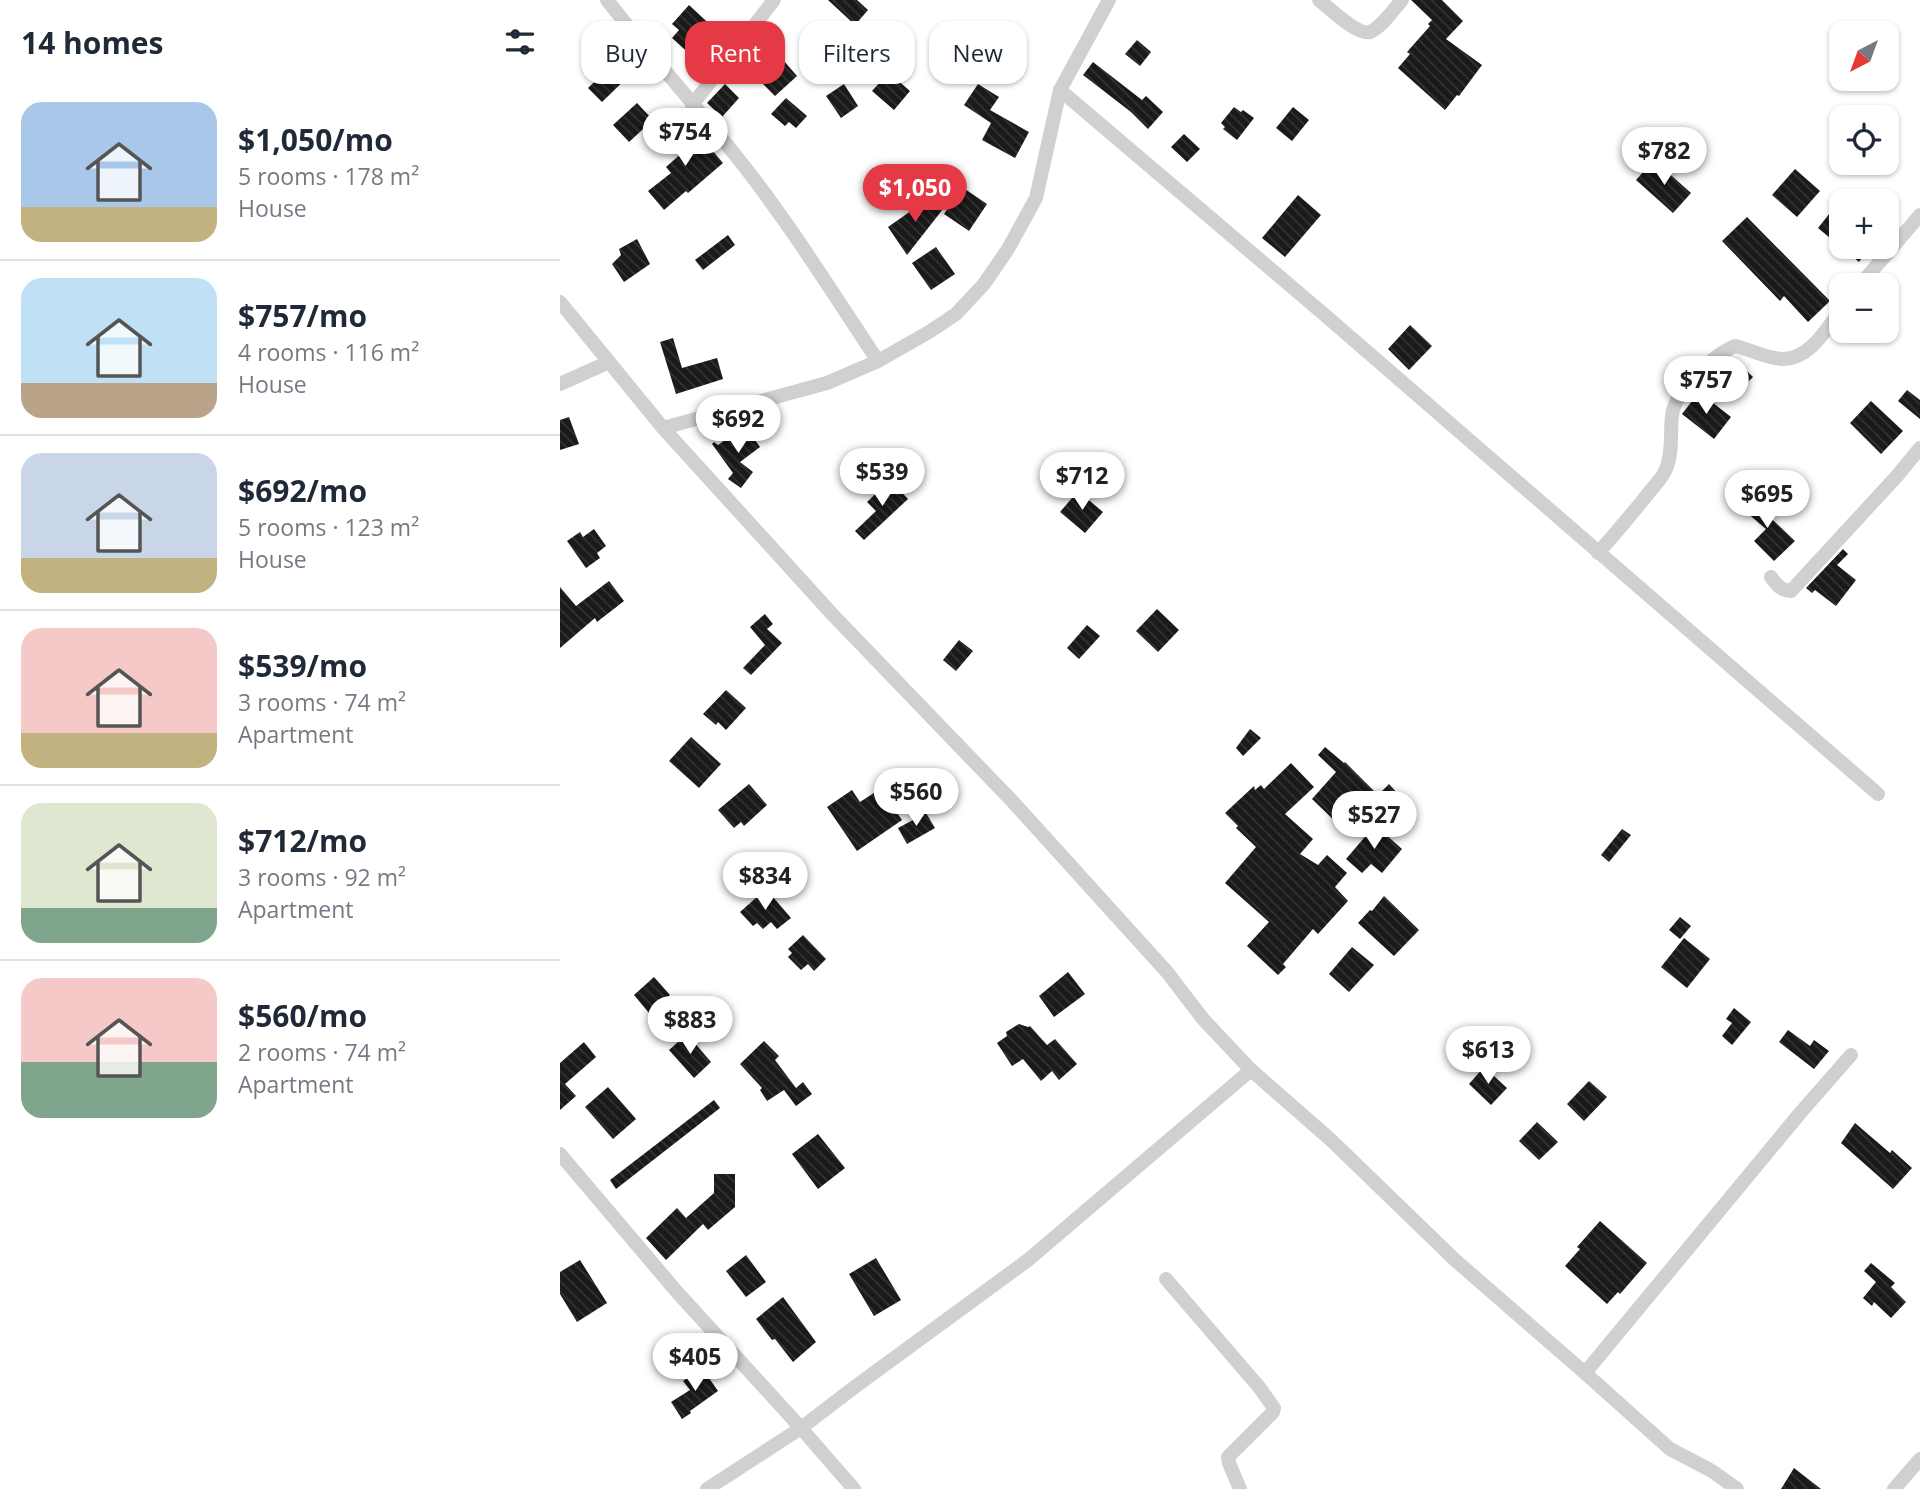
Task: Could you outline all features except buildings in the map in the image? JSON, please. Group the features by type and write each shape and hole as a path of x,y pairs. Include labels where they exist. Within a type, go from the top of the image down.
{"street":[{"path":"607,0 736,156 878,361"},
{"path":"692,105 774,0"},
{"path":"663,428 827,383 878,361 956,314 984,284 1008,249 1036,198 1060,90 1109,0"},
{"path":"1319,0 1364,33 1373,31 1402,0"},
{"path":"1060,90 1878,794"},
{"path":"1870,273 1920,215"},
{"path":"560,302 663,428 842,624 1013,802 1167,972 1203,1019 1251,1070 1331,1140 1455,1260 1670,1450 1712,1471 1737,1489"},
{"path":"1598,553 1667,468 1675,402 1711,361 1735,346 1783,359 1796,356 1818,341 1829,326"},
{"path":"560,384 609,362"},
{"path":"1771,577 1779,587 1791,591 1920,448"},
{"path":"1585,1373 1851,1055"},
{"path":"707,1489 802,1428 1028,1260 1251,1070"},
{"path":"560,1154 677,1292 854,1489"},
{"path":"1166,1279 1273,1404 1273,1412 1228,1457 1240,1489"},
{"path":"1894,1489 1920,1459"}]}
